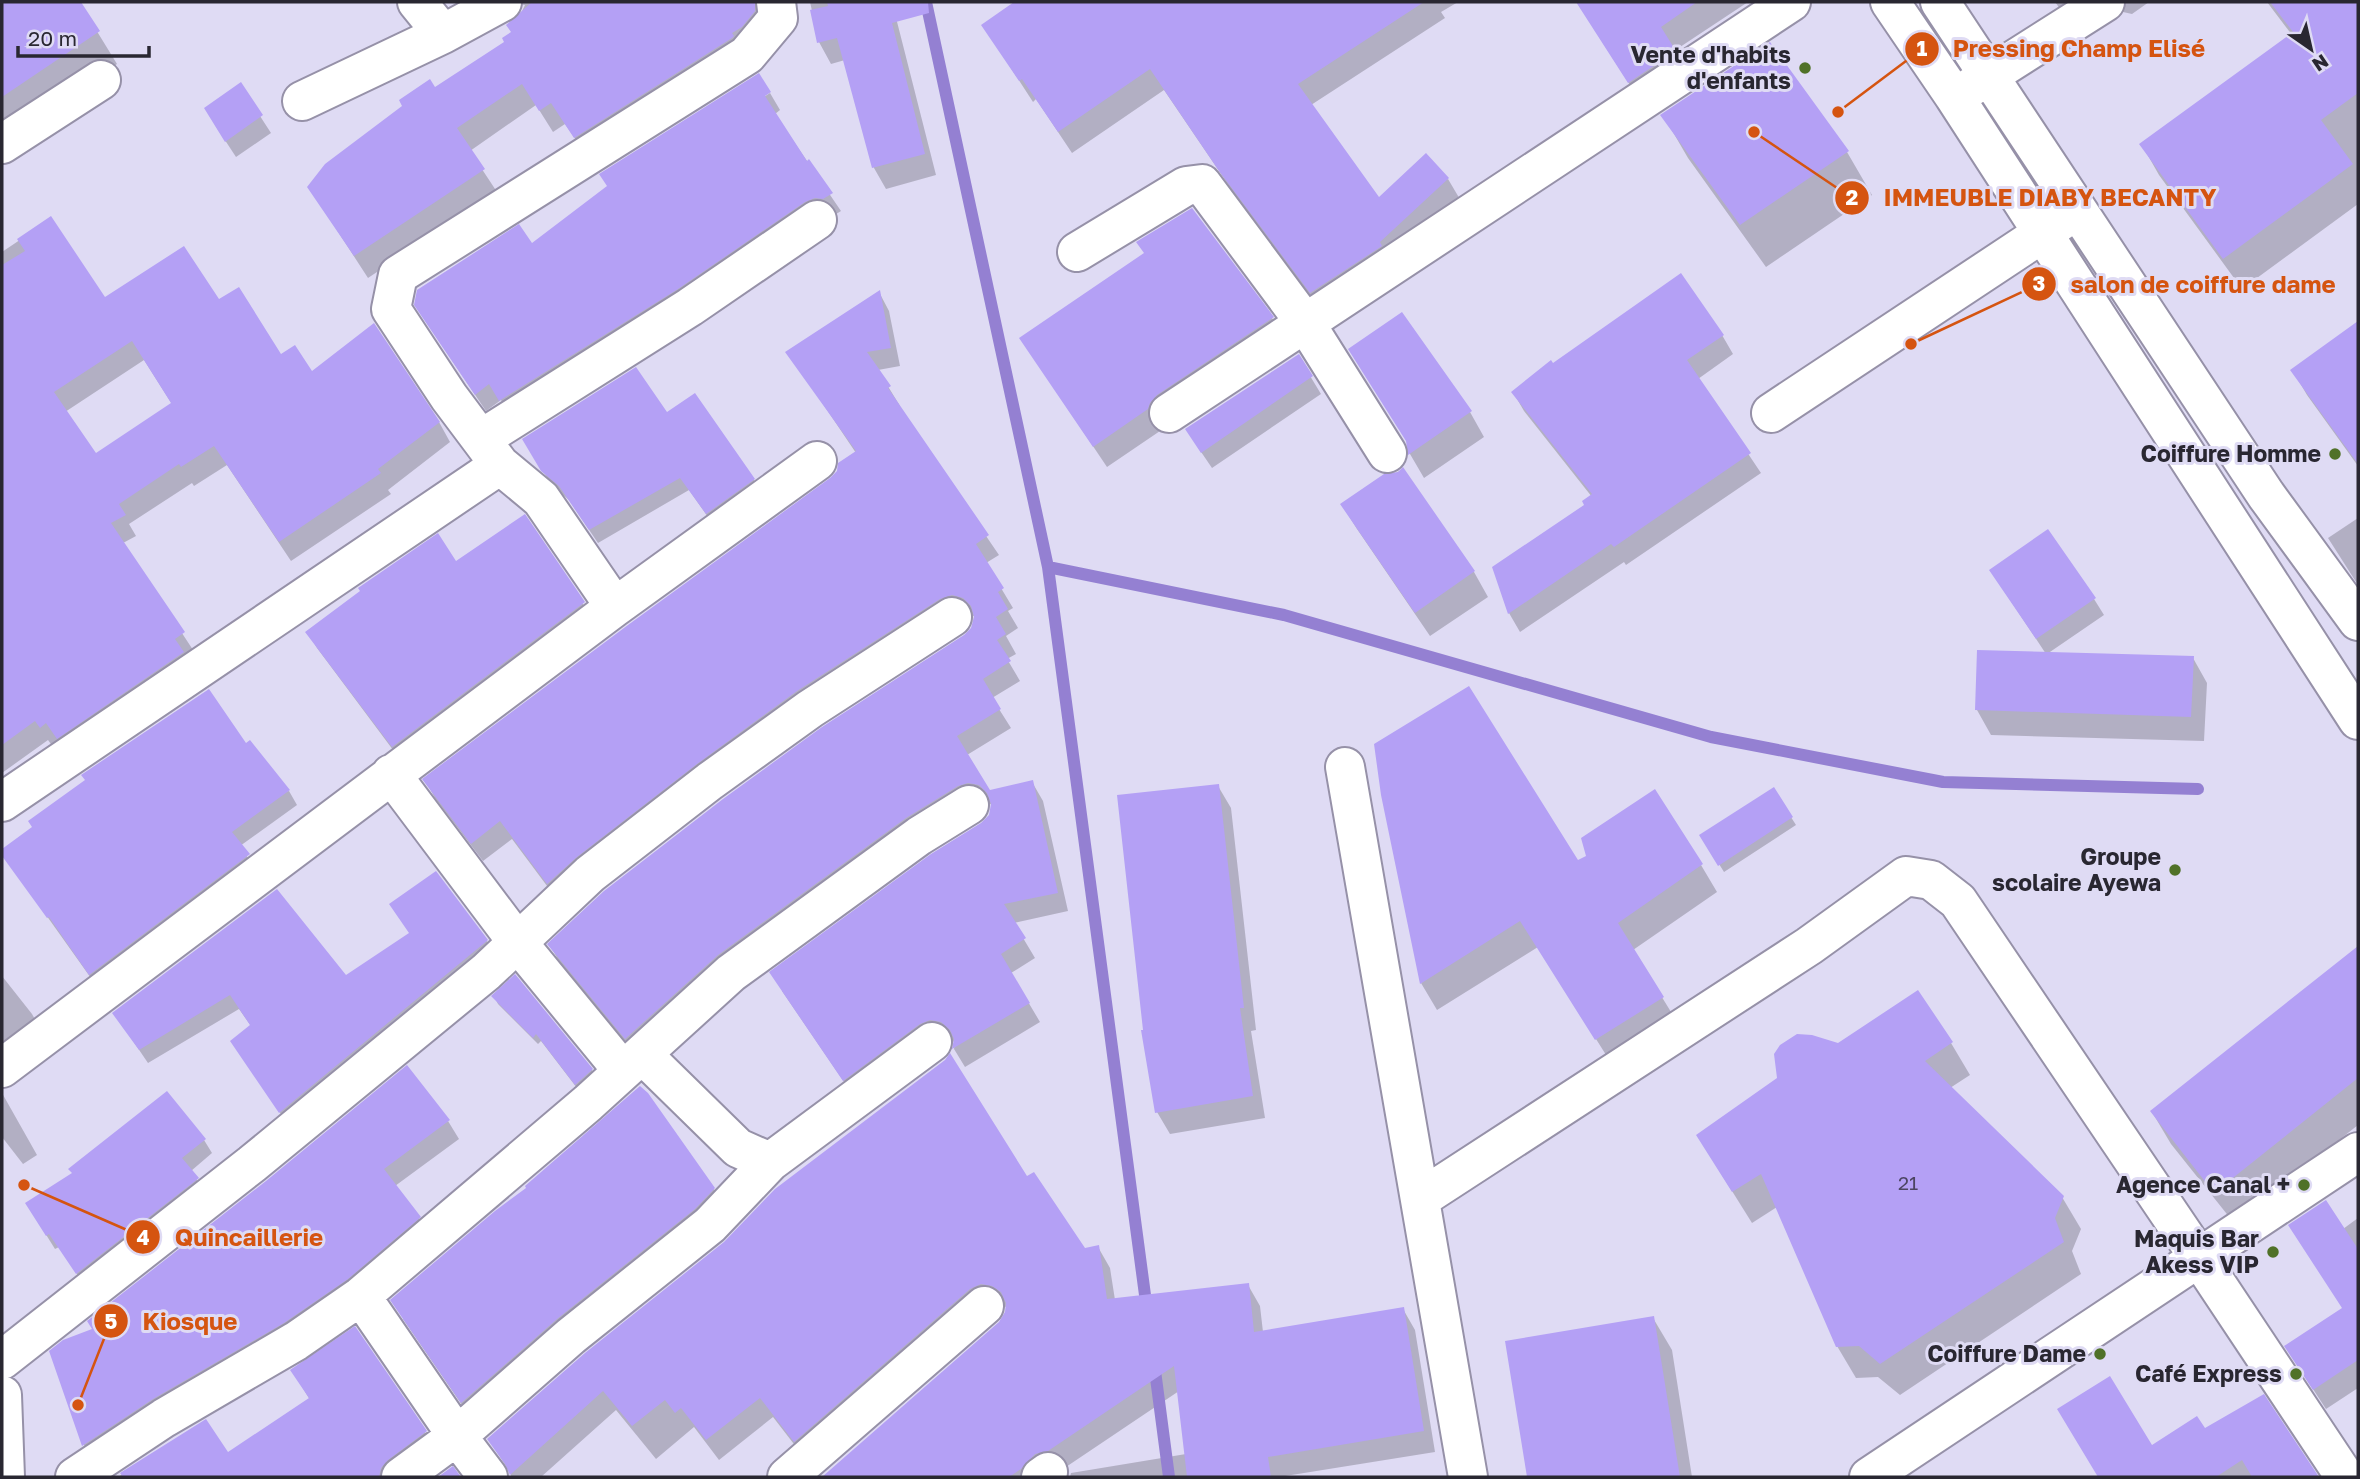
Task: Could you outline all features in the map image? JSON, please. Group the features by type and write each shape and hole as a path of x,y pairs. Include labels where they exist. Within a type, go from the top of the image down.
{"street":[{"path":"417,2 443,34"},
{"path":"302,101 443,34 502,2"},
{"path":"615,607 541,499 491,452 449,397 391,309 397,275 747,55 778,18 776,2"},
{"path":"1169,413 1791,2"},
{"path":"1890,2 1954,96 2358,720"},
{"path":"1940,2 2266,495 2358,621"},
{"path":"1954,96 1989,78 2105,2"},
{"path":"2,144 101,80"},
{"path":"1077,252 1186,186 1202,184 1306,324 1387,453"},
{"path":"1771,414 2077,210"},
{"path":"2,802 690,307 817,220"},
{"path":"2,1068 615,607 817,461"},
{"path":"2,1360 252,1164 518,943 590,874 709,782 810,709 953,617"},
{"path":"1345,766 1468,1477"},
{"path":"391,774 518,943 632,1063 738,1148 770,1162"},
{"path":"75,1477 164,1418 296,1341 361,1296 588,1103 732,973 919,836 969,805"},
{"path":"1420,1199 1809,946 1906,876 1931,880 1958,901 2345,1477"},
{"path":"401,1477 457,1436 571,1336 710,1225 770,1162 932,1042"},
{"path":"1869,1477 2358,1152"},
{"path":"361,1296 488,1477"},
{"path":"788,1477 984,1306"},
{"path":"2,1395 5,1477"}],"building":[{"path":"2,2 81,2 100,31 2,97"},
{"path":"532,2 755,2 755,11 742,27 732,33 732,38 574,138 551,103 539,111 522,84 457,128 485,169 354,256 307,187 325,164 402,106 399,100 430,79 435,87 504,42 502,38 511,32 506,25"},
{"path":"827,2 928,2 929,13 892,23 925,154 872,168 837,38 817,43 810,10 828,6"},
{"path":"1014,2 1424,2 1298,84 1379,197 1426,153 1449,178 1380,242 1382,246 1310,293 1219,171 1150,69 1058,132 981,25"},
{"path":"1576,2 1697,2 1661,27 1676,51 1628,83"},
{"path":"2270,2 2358,2 2358,93 2321,120 2353,164 2223,259 2139,144 2293,32"},
{"path":"1770,42 1849,151 1740,225 1660,115"},
{"path":"759,73 771,92 765,96 807,161 809,159 833,193 823,199 815,198 805,202 678,289 499,401 489,384 475,395 414,305 417,290 519,224 532,243 607,186 599,174"},
{"path":"241,82 263,115 225,142 204,108"},
{"path":"1192,208 1274,317 1157,395 1148,409 1093,447 1019,338 1144,253 1136,242"},
{"path":"51,216 105,297 184,246 219,299 239,287 281,354 295,345 312,371 374,323 440,422 378,469 381,473 279,542 214,446 181,467 179,464 119,504 126,515 111,523 185,632 175,639 184,652 57,739 46,723 40,728 35,721 2,745 2,265 25,251 17,239","holes":["132,341 171,403 96,453 54,392"]},
{"path":"1681,273 1724,335 1687,360 1751,453 1614,547 1611,544 1508,614 1492,567 1584,505 1582,501 1592,494 1511,392 1551,360 1553,363"},
{"path":"880,290 891,348 867,352 891,386 888,388 989,535 976,544 1004,588 998,592 1008,609 996,617 1006,634 997,640 1011,661 983,679 1001,709 957,736 990,790 1033,780 1058,893 1004,904 1026,938 1001,954 1030,1003 952,1049 954,1039 950,1030 941,1022 930,1020 920,1024 843,1081 769,972 931,854 981,823 989,815 991,804 987,793 979,785 968,783 958,786 906,818 718,955 625,1039 547,944 604,891 723,799 822,727 964,635 971,628 974,617 971,606 963,598 952,595 940,599 797,691 697,764 577,857 547,884 500,821 471,844 422,779 830,478 837,471 838,463 856,451 785,352"},
{"path":"1402,312 1472,411 1408,455 1406,441 1348,349"},
{"path":"2358,321 2358,464 2290,370"},
{"path":"1299,354 1313,376 1201,453 1185,429"},
{"path":"636,367 667,412 695,393 755,479 706,514 680,478 589,530 559,486 541,471 522,439"},
{"path":"1403,467 1475,571 1415,613 1340,504 1384,474 1398,472"},
{"path":"525,514 585,602 392,747 305,632 360,591 358,588 438,533 456,561"},
{"path":"2048,529 2096,598 2036,639 1989,570"},
{"path":"1977,650 2194,656 2191,717 1975,710"},
{"path":"1469,686 1578,860 1586,856 1581,838 1655,789 1703,864 1618,923 1664,997 1595,1040 1520,921 1420,984 1381,795 1374,744"},
{"path":"209,689 246,743 250,740 290,790 232,832 250,854 89,975 2,856 2,849 32,827 28,821 85,780 81,775"},
{"path":"1219,784 1244,1008 1240,1008 1253,1096 1155,1113 1141,1030 1117,795"},
{"path":"1774,787 1793,817 1718,866 1699,835"},
{"path":"436,871 488,940 279,1113 230,1041 250,1025 230,995 139,1050 112,1013 277,889 346,975 409,933 389,904"},
{"path":"2358,946 2358,1078 2214,1193 2150,1111"},
{"path":"515,974 593,1069 575,1085 536,1034 533,1038 491,996"},
{"path":"1918,990 1953,1042 1925,1061 2064,1196 2055,1218 2064,1242 1880,1364 1859,1346 1836,1347 1761,1174 1732,1192 1696,1135 1777,1078 1774,1054 1780,1045 1797,1034 1812,1035 1838,1043"},
{"path":"950,1053 1027,1176 1034,1172 1085,1248 1099,1245 1107,1299 1249,1283 1254,1332 1404,1307 1424,1431 1268,1457 1271,1477 1187,1477 1174,1366 1048,1451 1035,1454 1009,1477 822,1477 999,1322 1005,1312 1006,1303 1001,1292 992,1286 981,1284 970,1289 794,1442 760,1398 706,1440 681,1408 675,1413 665,1400 632,1426 603,1391 510,1475 487,1439 585,1353 724,1242 775,1189 945,1060"},
{"path":"407,1065 450,1120 384,1169 421,1217 348,1279 284,1323 153,1399 82,1446 49,1351 63,1340 92,1329 87,1321 266,1181"},
{"path":"640,1086 648,1093 715,1188 695,1209 557,1319 461,1403 390,1300 526,1188 525,1186"},
{"path":"167,1091 206,1139 182,1158 199,1178 76,1274 49,1234 46,1236 25,1203 72,1173 68,1169"},
{"path":"2326,1200 2358,1249 2358,1360 2313,1390 2284,1346 2342,1308 2288,1225"},
{"path":"1654,1316 1680,1477 1527,1477 1505,1341"},
{"path":"355,1326 427,1431 388,1460 381,1468 379,1477 123,1477 120,1473 206,1419 228,1452 309,1398 290,1370"},
{"path":"2110,1376 2152,1445 2197,1416 2205,1428 2264,1394 2319,1477 2252,1477 2242,1460 2216,1477 2098,1477 2057,1409"},
{"path":"453,1466 461,1477 438,1477"}],"waterway":[{"path":"926,2 1048,567 1147,1310"},
{"path":"1048,567 1284,615 1711,737 1943,782 2198,789"},
{"path":"1154,1363 1169,1477"}],"place":[{"name":"Vente d'habits d'enfants","path":"1805,68"},
{"name":"Pressing Champ Elisé","path":"1838,112"},
{"name":"IMMEUBLE DIABY BECANTY","path":"1754,132"},
{"name":"salon de coiffure dame","path":"1911,344"},
{"name":"Coiffure Homme","path":"2335,454"},
{"name":"Groupe scolaire Ayewa","path":"2175,870"},
{"name":"Quincaillerie","path":"24,1185"},
{"name":"Agence Canal +","path":"2304,1185"},
{"name":"Maquis Bar Akess VIP","path":"2273,1252"},
{"name":"Coiffure Dame","path":"2100,1354"},
{"name":"Café Express","path":"2296,1374"},
{"name":"Kiosque","path":"78,1405"}]}
